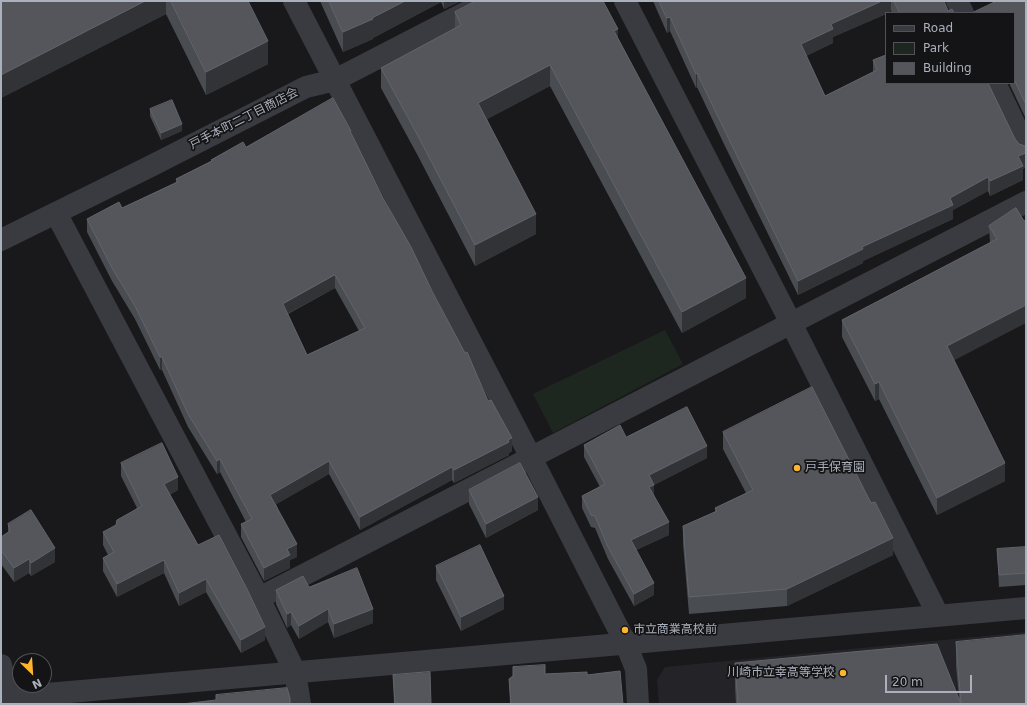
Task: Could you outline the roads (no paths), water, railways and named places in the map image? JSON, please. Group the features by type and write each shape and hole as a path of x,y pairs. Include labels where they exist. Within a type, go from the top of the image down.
{"street":[{"path":"294,1 626,644 636,669 638,704"},
{"name":"戸手本町二丁目商店会","path":"1,240 306,87 335,80 488,1"},
{"path":"625,1 791,323 938,615"},
{"path":"957,1 962,12"},
{"path":"995,84 1026,148"},
{"path":"259,598 1026,202"},
{"path":"56,213 259,598 295,672 300,704"},
{"path":"1,665 6,700 295,672 1026,608"}],"place":[{"name":"戸手保育園","path":"797,468"},
{"name":"市立商業高校前","path":"625,630"},
{"name":"川崎市立幸高等学校","path":"843,673"}]}
